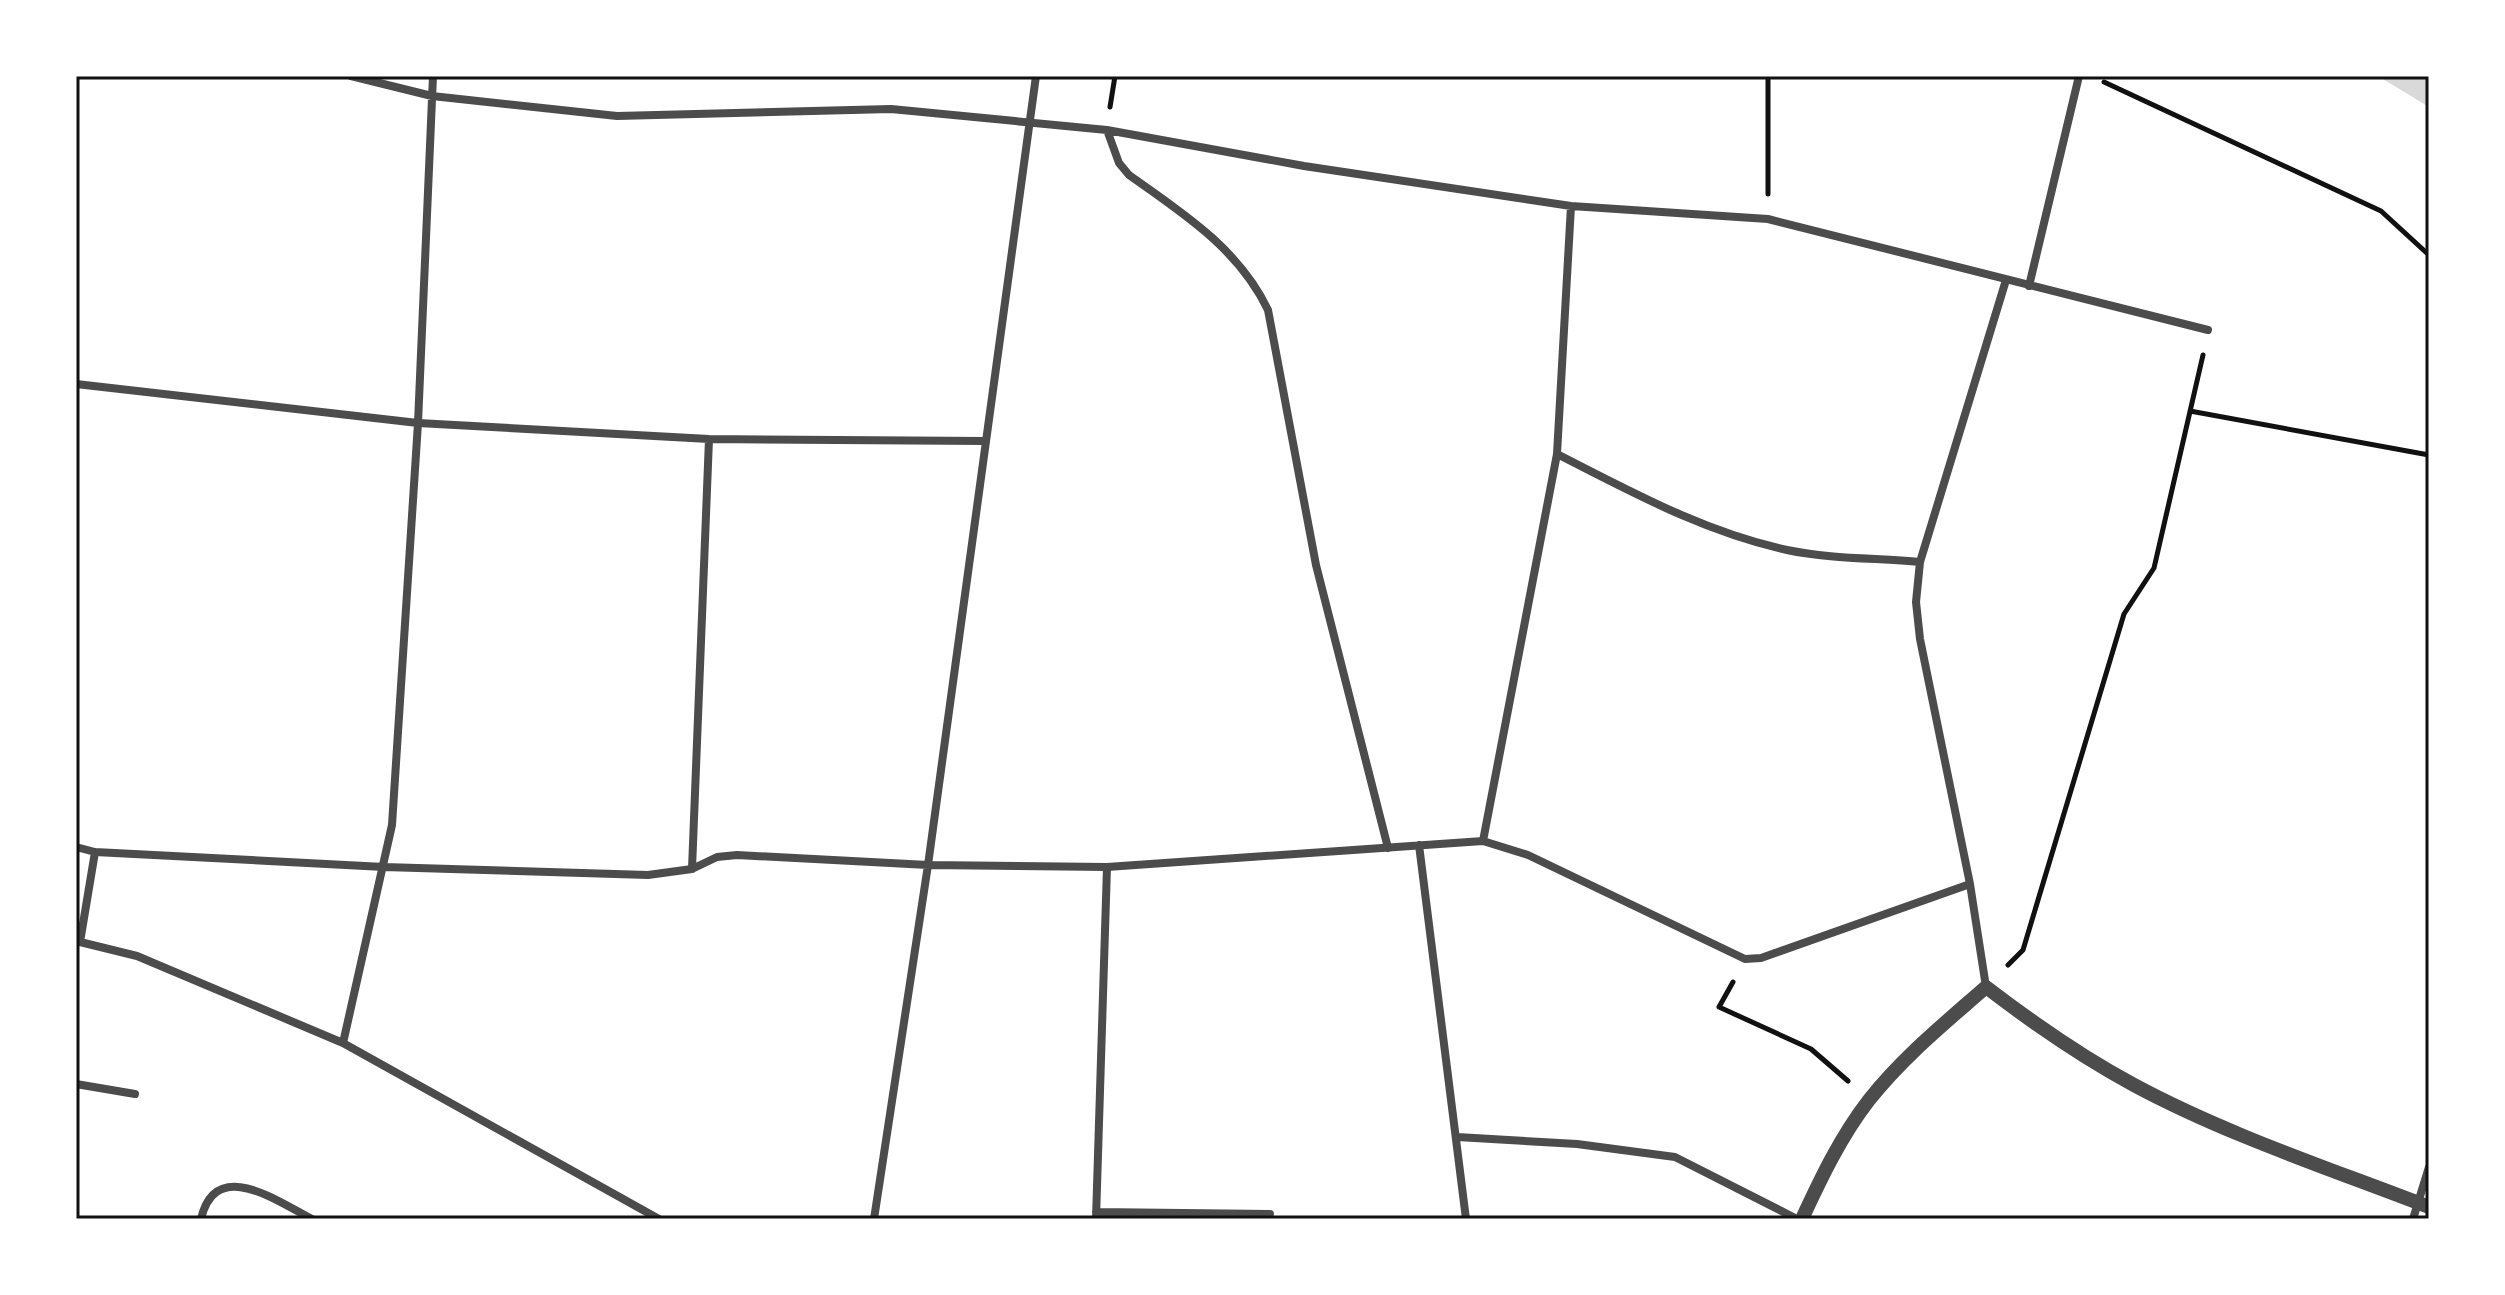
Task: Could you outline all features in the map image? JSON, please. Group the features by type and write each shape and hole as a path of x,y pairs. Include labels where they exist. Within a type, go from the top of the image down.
{"street":[{"path":"351,76 432,96 617,116 891,109 1107,130 1304,166 1571,206 1768,219 2208,330"},
{"path":"343,1043 392,825 418,423 433,76"},
{"path":"874,1219 928,865 1036,76"},
{"path":"2029,286 2079,76"},
{"path":"1107,130 1119,163 1129,175 1217,241 1255,282 1268,310 1316,565 1388,848"},
{"path":"1483,841 1557,454 1571,206"},
{"path":"2006,280 1920,562 1916,602 1920,639 1970,884 1986,987 2037,1026 2145,1090 2191,1113 2424,1205"},
{"path":"76,384 418,423 709,439 985,441"},
{"path":"692,869 709,439"},
{"path":"1557,454 1688,520 1743,539 1790,550 1920,562"},
{"path":"76,847 95,852 384,867 648,875 692,869 717,857 737,855 928,865 1107,867 1483,841 1528,855 1745,959 1761,958 1970,884"},
{"path":"1419,845 1466,1219"},
{"path":"95,852 78,942 137,956 343,1043 659,1219"},
{"path":"1107,867 1096,1216 1270,1214"},
{"path":"1457,1137 1577,1144 1675,1157 1799,1219 1828,1163 1870,1100 1926,1038 1986,987"},
{"path":"76,1084 135,1094"},
{"path":"2413,1219 2424,1205 2429,1167"},
{"path":"201,1219 205,1203 225,1187 247,1186 312,1219"}],"path":[{"path":"1768,76 1768,219"},
{"path":"2092,76 2381,211 2429,255"},
{"path":"1986,987 2023,950 2124,614 2154,568 2208,330"},
{"path":"2190,411 2429,455"},
{"path":"1745,959 1719,1007 1811,1049 1870,1100"}],"shaded area":[{"path":"2378,76 2429,76 2429,107"}]}
